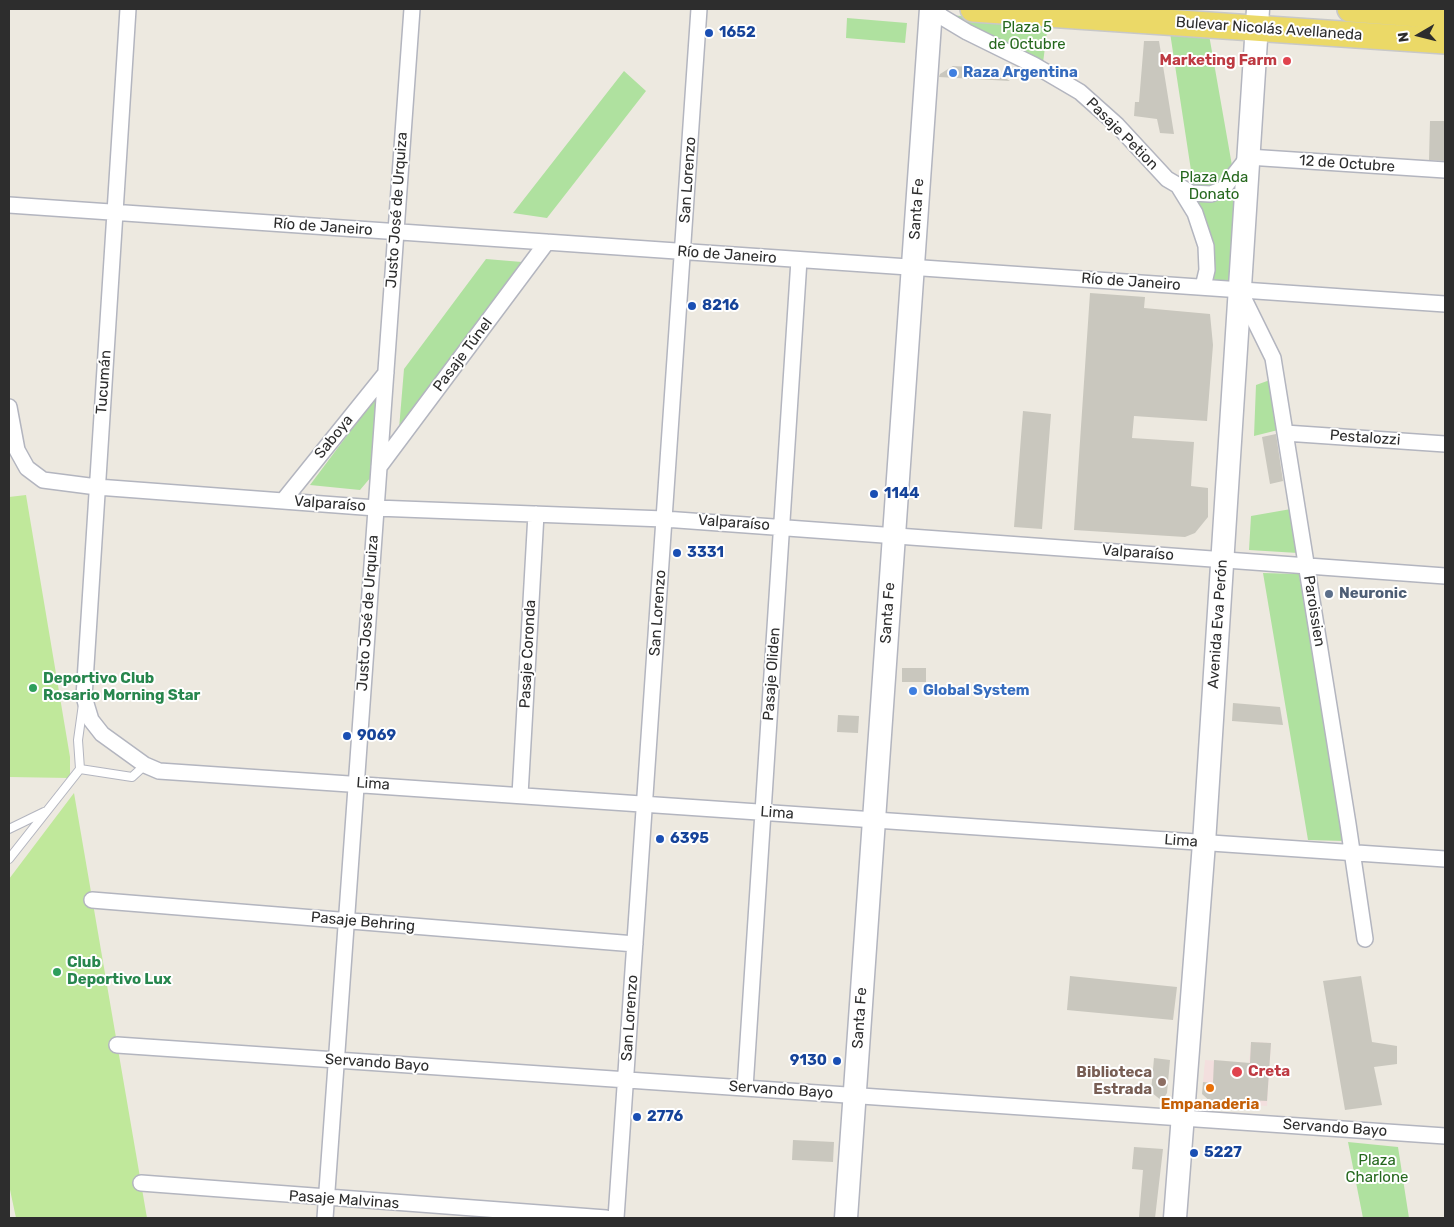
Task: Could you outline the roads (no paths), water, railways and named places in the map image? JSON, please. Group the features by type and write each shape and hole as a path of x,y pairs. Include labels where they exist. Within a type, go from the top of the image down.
{"main road":[{"name":"Santa Fe","path":"846,1218 932,9"},
{"name":"Bulevar Nicolás Avellaneda","path":"973,9 1258,19 1445,40"},
{"name":"Bulevar Nicolás Avellaneda","path":"1350,9 1445,16"},
{"name":"Avenida Eva Perón","path":"1175,1218 1204,843 1258,19"}],"street":[{"name":"Tucumán","path":"115,745 102,734 91,720 84,697 128,9"},
{"name":"Justo José de Urquiza","path":"325,1218 412,9"},
{"name":"San Lorenzo","path":"616,1218 700,9"},
{"name":"Pasaje Petion","path":"932,9 967,32 1034,65 1080,92 1118,125 1168,179 1179,187 1201,194 1223,189 1248,158"},
{"name":"12 de Octubre","path":"1248,158 1445,170"},
{"name":"Pasaje Petion","path":"1179,187 1195,213 1206,246 1207,270 1202,287"},
{"name":"Río de Janeiro","path":"9,206 1445,304"},
{"name":"Pasaje Túnel","path":"379,467 547,242"},
{"name":"Pasaje Oliden","path":"745,1088 799,260"},
{"name":"Paroissien","path":"1240,290 1273,358 1352,851 1364,938"},
{"name":"Saboya","path":"283,501 386,373"},
{"name":"Valparaíso","path":"9,407 16,450 27,468 43,480 97,487 376,508 664,518 1445,576"},
{"name":"Pestalozzi","path":"1285,432 1445,444"},
{"name":"Pasaje Coronda","path":"520,795 536,514"},
{"name":"Lima","path":"115,745 145,765 159,771 356,783 1204,843 1352,851 1445,859"},
{"name":"Pasaje Behring","path":"92,900 635,944"},
{"name":"Servando Bayo","path":"117,1045 1445,1136"},
{"name":"Pasaje Malvinas","path":"141,1183 327,1199 606,1218"}],"lane":[{"path":"9,859 80,769 78,740 84,697"},
{"path":"80,769 132,777 145,765"},
{"path":"9,829 48,810"}],"place":[{"name":"1652","path":"709,33"},
{"name":"Marketing Farm","path":"1287,61"},
{"name":"Raza Argentina","path":"953,73"},
{"name":"8216","path":"692,306"},
{"name":"1144","path":"874,494"},
{"name":"3331","path":"677,553"},
{"name":"Neuronic","path":"1329,594"},
{"name":"Deportivo Club Rosario Morning Star","path":"33,688"},
{"name":"Global System","path":"913,691"},
{"name":"9069","path":"347,736"},
{"name":"6395","path":"660,839"},
{"name":"Club Deportivo Lux","path":"57,972"},
{"name":"9130","path":"837,1061"},
{"name":"Creta","path":"1237,1072"},
{"name":"Biblioteca Estrada","path":"1162,1082"},
{"name":"Empanaderia","path":"1210,1088"},
{"name":"2776","path":"637,1117"},
{"name":"5227","path":"1194,1153"}],"park label":[{"name":"Plaza 5 de Octubre","path":"1027,36"},
{"name":"Plaza Ada Donato","path":"1214,186"},
{"name":"Plaza Charlone","path":"1377,1170"}]}
